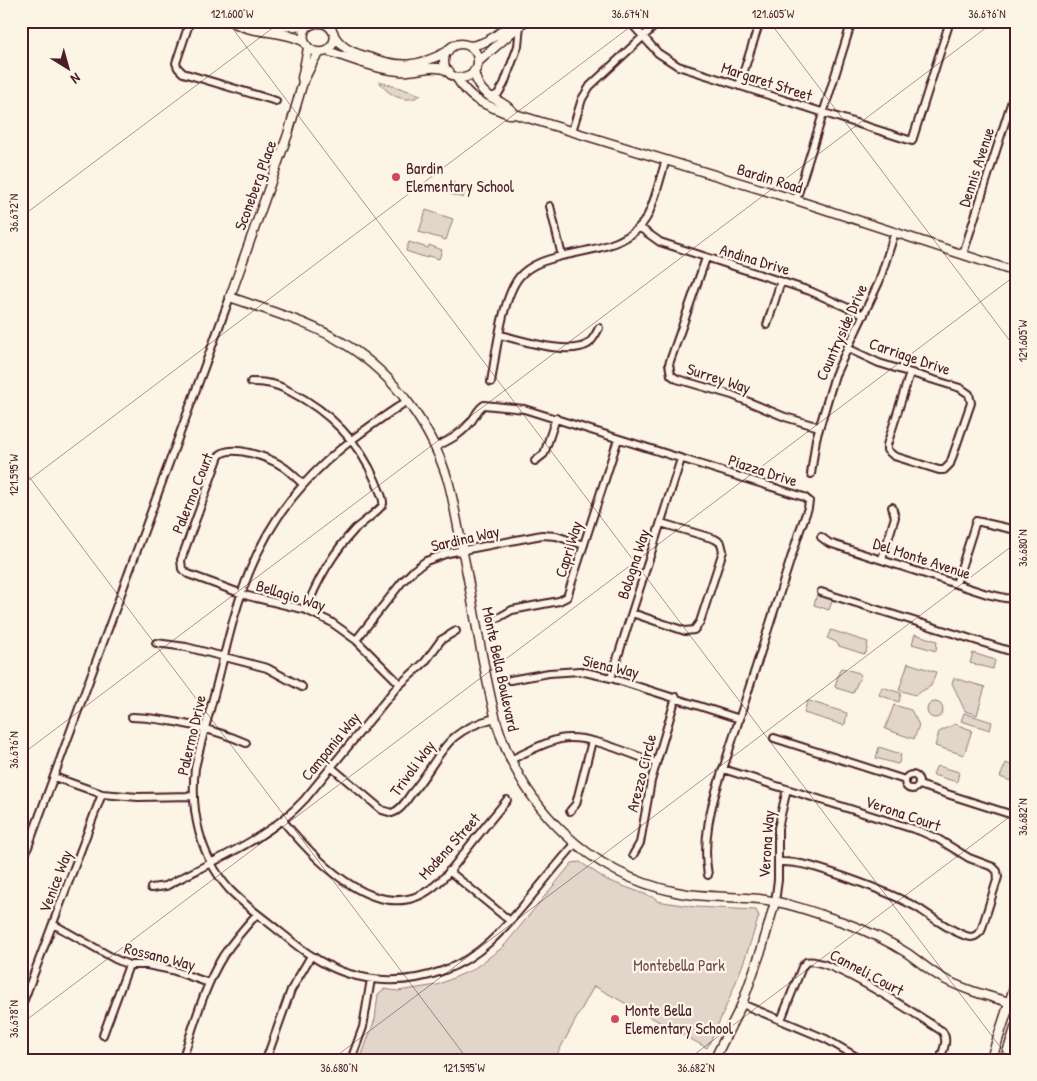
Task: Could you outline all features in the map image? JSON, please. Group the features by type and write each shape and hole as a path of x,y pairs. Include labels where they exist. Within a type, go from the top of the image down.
{"main road":[{"path":"991,1060 1013,1003 1016,983"},
{"path":"1005,1060 1016,1027"}],"street":[{"path":"190,21 176,63 183,73 276,101"},
{"path":"231,21 254,30 290,34 303,41 308,48 393,71 409,71 434,67 449,72 456,77 464,77 474,71 479,61 520,23"},
{"path":"247,21 278,27 309,26"},
{"name":"Margaret Street","path":"629,21 658,53 673,64 823,114 912,141 950,21"},
{"path":"572,131 582,100 590,86 660,21"},
{"path":"739,86 760,21"},
{"path":"796,200 852,21"},
{"path":"303,41 304,32 309,26 317,22 325,23 341,45 355,53 398,65 425,62 454,46 485,43 520,23"},
{"path":"490,98 501,90 518,46 520,23"},
{"path":"324,52 333,44 334,37"},
{"path":"504,39 512,40 518,46"},
{"path":"469,46 477,55 479,61"},
{"name":"Sconeberg Place","path":"303,82 302,78 308,48"},
{"path":"448,51 445,59 449,72"},
{"name":"Sconeberg Place","path":"230,297 288,134 303,82 315,58 324,52"},
{"name":"Bardin Road","path":"474,71 479,86 490,98 511,109 515,114"},
{"name":"Bardin Road","path":"456,77 464,89 474,98 509,114 515,114 572,131 796,200 1016,272"},
{"name":"Dennis Avenue","path":"963,254 1016,88"},
{"path":"490,382 508,297 520,276 536,264 617,242 627,237 639,227 650,209 666,160"},
{"path":"550,206 562,256"},
{"name":"Andina Drive","path":"639,227 660,242 816,293 864,315"},
{"name":"Countryside Drive","path":"811,474 819,427 835,375 879,282 895,232"},
{"name":"Surrey Way","path":"706,258 669,364 672,375 677,379 739,398 784,416 819,427"},
{"path":"767,325 781,281"},
{"path":"21,866 230,297"},
{"name":"Monte Bella Boulevard","path":"230,297 309,326 336,339 375,366 408,401 422,422 435,447 449,484 495,718 510,760 521,781 561,832 575,844 615,870 645,883 666,890 693,895 750,898 775,902 841,921 892,944 944,979 974,992 1013,1003"},
{"path":"500,335 561,348 573,348 582,346 592,340 599,328"},
{"name":"Carriage Drive","path":"847,348 874,361 964,390 971,396 971,403 950,464 946,469 939,470 892,455 887,450 910,373"},
{"path":"251,382 268,383 303,398 330,418 352,441 369,468 383,505 354,531 330,560 316,585 306,610"},
{"name":"Palermo Drive","path":"408,401 328,459 303,484 287,503 266,535 252,563 240,593 195,768 193,796 200,836 211,862 229,888 257,914 311,956 333,968 372,979 410,979 448,969 471,957 486,946 510,921 575,844"},
{"name":"Piazza Drive","path":"435,447 463,431 473,419 478,409 484,405 524,409 804,497 809,501 712,804 706,854 708,875"},
{"path":"535,461 544,454 556,418"},
{"name":"Capri Way","path":"498,618 512,610 558,601 567,596 618,439"},
{"name":"Palermo Court","path":"240,593 188,574 180,564 219,456 222,452 228,450 265,458 283,466 303,484"},
{"name":"Bologna Way","path":"611,678 681,458"},
{"path":"882,559 895,517 892,507"},
{"path":"956,584 976,521 1016,530"},
{"path":"632,613 685,631 694,630 700,622 723,551 722,543 715,538 661,523"},
{"name":"Sardina Way","path":"356,640 402,582 414,570 432,558 448,553 542,535 556,536 584,545"},
{"name":"Del Monte Avenue","path":"821,537 828,542 956,584 997,597 1016,599"},
{"path":"821,592 1016,653"},
{"name":"Bellagio Way","path":"240,593 306,610 330,622 356,640 400,684"},
{"name":"Campania Way","path":"151,888 166,886 264,833 283,820 299,806 400,684 425,662 441,640 456,632"},
{"path":"156,642 186,647 274,670 302,687"},
{"name":"Siena Way","path":"510,680 565,671 580,671 676,697 740,719"},
{"name":"Arezzo Circle","path":"633,855 640,843 647,798 676,697"},
{"path":"132,717 160,719 205,730 246,743"},
{"name":"Trivoli Way","path":"331,767 382,810 392,813 398,810 420,783 440,752 452,738 468,728 495,718"},
{"path":"510,760 558,739 577,738 592,741 656,763"},
{"path":"774,738 905,780"},
{"path":"570,811 576,804 592,741"},
{"name":"Verona Court","path":"723,769 932,835 969,858 993,867 997,871 998,877 981,932 976,936 970,937 949,928 904,901 874,887 803,864 787,861 778,862"},
{"path":"905,780 910,775 915,775 919,778 919,785"},
{"path":"54,777 102,794 138,797 193,796"},
{"path":"905,780 906,785 911,789 919,785"},
{"path":"919,785 1016,816"},
{"name":"Verona Way","path":"775,902 778,880 778,828 787,790"},
{"name":"Venice Way","path":"22,1005 102,794"},
{"name":"Modena Street","path":"283,820 303,844 357,889 372,896 394,900 419,895 439,882 507,800"},
{"path":"449,871 510,921"},
{"path":"714,1060 742,1004 762,948 775,902"},
{"path":"184,1060 185,1051 209,983 223,956 257,914"},
{"name":"Rossano Way","path":"53,924 129,965 172,970 209,983"},
{"path":"266,1060 291,990 311,956"},
{"name":"Canneli Court","path":"781,1020 804,964 816,961 858,980 942,1031 946,1041 940,1060"},
{"path":"103,1035 129,965"},
{"path":"351,1060 363,1027 372,979"},
{"path":"742,1004 826,1039 862,1060"}],"green space":[{"path":"379,81 421,95 409,99 397,97 382,86"},
{"path":"450,182 466,187 463,198 447,193"},
{"path":"426,210 453,219 446,240 419,232"},
{"path":"409,242 428,248 429,245 442,250 439,259 428,256 427,258 406,251"},
{"path":"817,594 833,599 829,610 814,605"},
{"path":"831,630 868,642 866,653 839,646 836,642 827,638"},
{"path":"915,634 937,641 936,651 912,644"},
{"path":"973,653 995,660 993,669 970,663"},
{"path":"908,663 936,672 931,686 915,695 899,690"},
{"path":"842,668 861,675 853,693 836,688 835,686 840,669"},
{"path":"954,678 985,687 977,715 965,711 952,683"},
{"path":"882,687 901,693 899,702 879,695"},
{"path":"809,701 847,713 845,724 804,713"},
{"path":"935,702 941,704 943,710 941,716 935,718 929,716 927,710 929,704"},
{"path":"894,705 911,710 919,725 914,739 885,729"},
{"path":"964,713 992,722 990,730 961,721"},
{"path":"955,724 972,730 964,755 935,746 939,732"},
{"path":"879,747 901,754 899,763 876,758"},
{"path":"1006,763 1016,767 1016,783 1000,777"},
{"path":"938,766 959,772 957,782 933,775"},
{"name":"Montebella Park","path":"580,862 607,880 655,898 657,901 695,907 756,910 759,916 748,950 707,1048 594,986 554,1060 360,1060 375,1019 378,994 384,989 398,991 437,985 472,970 503,947 572,863"}],"place":[{"name":"Bardin Elementary School","path":"396,177"},
{"name":"Monte Bella Elementary School","path":"615,1019"}]}
